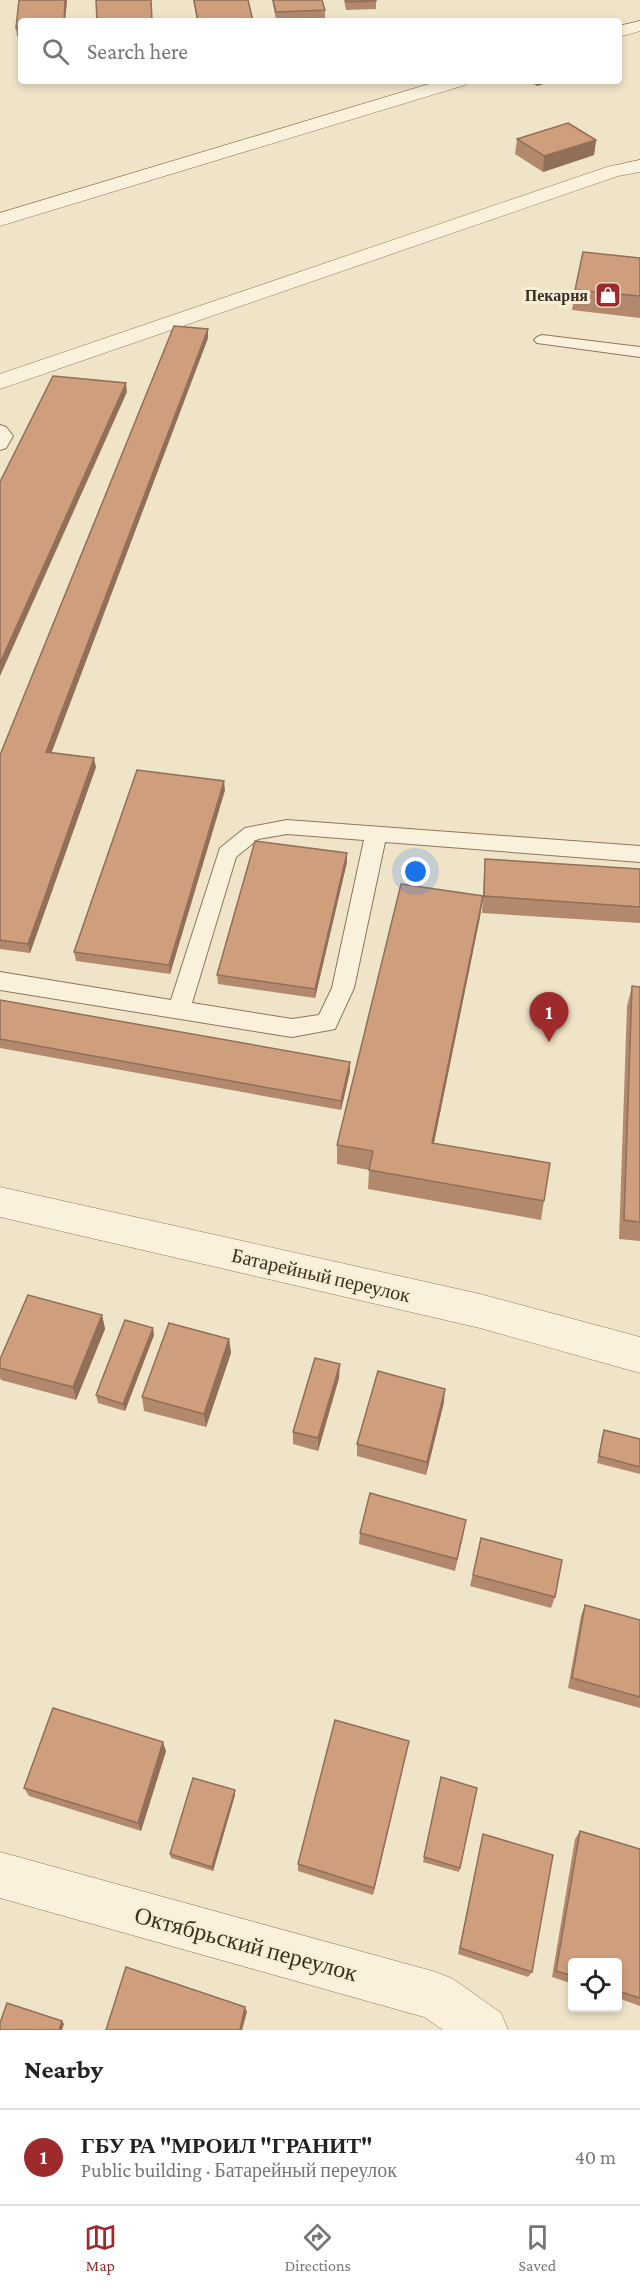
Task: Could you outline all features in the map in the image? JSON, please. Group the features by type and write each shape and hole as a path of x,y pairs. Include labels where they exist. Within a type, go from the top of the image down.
{"street":[{"path":"622,31 640,26"},
{"path":"0,220 448,84"},
{"path":"0,382 614,171 640,166"},
{"name":"Батарейный переулок","path":"0,1202 480,1311 640,1355"},
{"name":"Октябрьский переулок","path":"0,1875 436,1996 484,2030"}],"lane":[{"path":"542,340 640,352"},
{"path":"0,430 5,436 0,445"},
{"path":"179,1009 227,853 252,832 287,827 640,854"},
{"path":"0,981 292,1028 327,1023 343,988 376,834"}],"building":[{"path":"19,0 65,0 64,18 18,18 18,28 16,28"},
{"path":"96,0 151,0 152,18 97,18"},
{"path":"194,0 248,0 252,18 197,18"},
{"path":"273,0 322,0 325,10 276,12"},
{"path":"346,0 376,0 376,1 347,2"},
{"path":"568,123 596,140 544,156 517,139"},
{"path":"583,252 640,258 640,296 575,290"},
{"path":"174,326 208,329 46,752 94,758 28,944 0,940 0,755"},
{"path":"53,376 126,383 0,663 0,482"},
{"path":"137,770 224,781 169,965 74,952"},
{"path":"255,841 347,853 315,989 217,975"},
{"path":"485,859 640,869 640,907 484,896"},
{"path":"401,884 483,896 432,1143 550,1163 544,1201 369,1170 373,1151 337,1145"},
{"path":"632,986 640,987 640,1222 624,1220"},
{"path":"0,1000 350,1062 341,1101 0,1039"},
{"path":"28,1295 102,1315 73,1387 0,1368 0,1359"},
{"path":"125,1320 153,1328 123,1404 96,1395"},
{"path":"169,1323 229,1339 204,1414 142,1397"},
{"path":"315,1358 340,1364 318,1438 293,1432"},
{"path":"378,1371 445,1389 427,1462 357,1444"},
{"path":"604,1430 640,1439 640,1467 599,1456"},
{"path":"370,1493 466,1520 457,1559 360,1533"},
{"path":"481,1538 562,1560 555,1597 473,1575"},
{"path":"585,1605 640,1620 640,1697 572,1678"},
{"path":"53,1708 163,1742 138,1823 24,1788"},
{"path":"335,1720 409,1741 374,1888 298,1864"},
{"path":"441,1777 477,1788 460,1868 424,1857"},
{"path":"193,1778 235,1790 212,1867 170,1854"},
{"path":"580,1831 640,1849 640,1998 622,1992 622,1958 568,1958 568,1975 556,1971"},
{"path":"483,1834 553,1855 532,1972 460,1948"},
{"path":"126,1967 245,2007 240,2030 106,2030"},
{"path":"7,2003 62,2021 59,2030 0,2030"}],"place":[{"name":"Пекарня","path":"608,295"},
{"name":"ГБУ РА \"МРОИЛ \"ГРАНИТ\"","path":"549,1042"}]}
